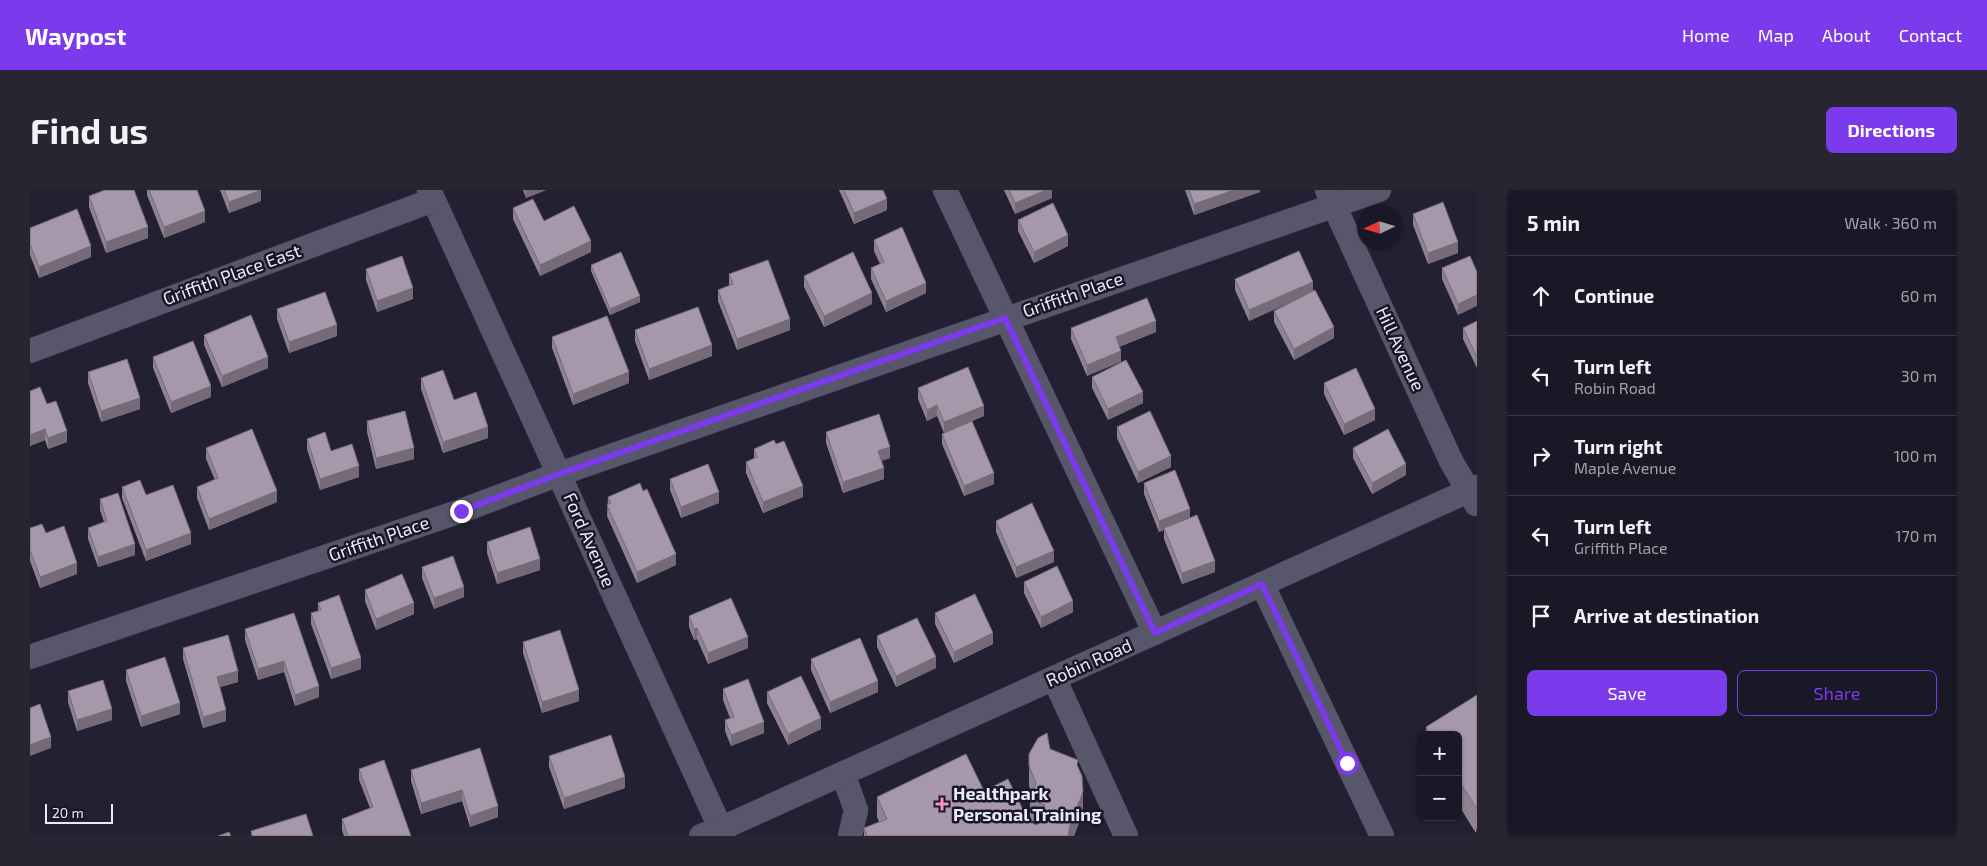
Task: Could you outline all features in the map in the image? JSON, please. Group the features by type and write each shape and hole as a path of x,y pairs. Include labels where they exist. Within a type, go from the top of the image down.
{"street":[{"path":"945,190 1155,633"},
{"name":"Griffith Place","path":"30,657 461,511 559,474 1005,318 1330,198 1379,190"},
{"name":"Griffith Place East","path":"30,351 431,195"},
{"name":"Ford Avenue","path":"431,195 559,474 715,834"},
{"name":"Hill Avenue","path":"1330,198 1451,461 1474,494"},
{"name":"Robin Road","path":"715,834 1262,584 1474,494"},
{"path":"1262,584 1382,836"},
{"path":"1054,678 1126,836"},
{"path":"843,774 856,810 850,836"}],"building":[{"path":"105,190 134,190 148,227 106,242 89,196"},
{"path":"149,190 197,190 205,211 164,227"},
{"path":"224,190 261,190 229,202"},
{"path":"844,190 883,190 887,199 854,213"},
{"path":"1009,190 1046,190 1015,203"},
{"path":"1189,190 1234,190 1194,204"},
{"path":"533,199 544,221 574,206 591,241 540,265 513,208"},
{"path":"1443,202 1458,242 1428,253 1413,214"},
{"path":"1053,203 1068,235 1034,252 1018,220"},
{"path":"77,209 91,246 39,267 30,244 30,228"},
{"path":"902,227 926,283 886,301 871,268 884,262 874,240"},
{"path":"1299,251 1313,282 1249,310 1235,279"},
{"path":"621,252 640,296 610,309 591,265"},
{"path":"853,252 872,293 824,316 804,276"},
{"path":"402,256 413,288 377,301 366,269"},
{"path":"1470,256 1477,272 1477,295 1458,304 1442,268"},
{"path":"768,260 790,319 737,339 718,290 733,284 729,274"},
{"path":"1315,290 1334,327 1294,349 1274,311"},
{"path":"325,292 337,325 289,342 277,309"},
{"path":"1147,298 1156,321 1116,337 1121,351 1087,365 1071,328"},
{"path":"698,307 712,345 649,369 635,330"},
{"path":"251,315 268,357 222,376 204,335"},
{"path":"607,316 629,372 573,394 552,337"},
{"path":"1477,321 1477,357 1463,328"},
{"path":"193,341 211,386 171,402 153,357"},
{"path":"127,359 140,398 101,411 88,372"},
{"path":"1126,360 1143,392 1108,409 1092,377"},
{"path":"968,367 984,406 944,422 937,405 927,410 918,388"},
{"path":"1356,368 1375,409 1344,424 1324,383"},
{"path":"443,370 454,400 476,392 488,427 443,442 421,378"},
{"path":"40,387 47,404 56,401 67,431 48,438 45,429 30,435 30,391"},
{"path":"405,411 414,448 376,458 367,421"},
{"path":"1150,411 1171,456 1138,472 1117,427"},
{"path":"879,414 890,447 878,451 884,468 843,482 826,432"},
{"path":"972,421 994,473 964,486 942,434"},
{"path":"252,429 277,491 209,519 197,487 218,478 206,448"},
{"path":"1388,429 1406,464 1372,483 1353,448"},
{"path":"325,432 331,451 352,444 359,466 320,479 307,439"},
{"path":"774,440 776,444 784,441 803,486 763,502 746,462 757,457 754,449"},
{"path":"708,464 719,492 681,507 670,479"},
{"path":"1175,470 1190,509 1159,521 1144,483"},
{"path":"140,480 146,495 173,485 191,533 146,550 122,487"},
{"path":"640,483 643,491 647,489 676,554 637,572 607,505 611,503 608,497"},
{"path":"118,493 135,544 98,557 88,528 107,521 100,499"},
{"path":"1032,503 1054,551 1016,567 996,521"},
{"path":"1197,515 1215,561 1182,573 1164,528"},
{"path":"42,524 46,533 64,526 77,563 40,577 30,550 30,528"},
{"path":"530,527 540,559 497,573 487,542"},
{"path":"453,556 464,587 434,598 422,567"},
{"path":"1057,566 1073,601 1041,617 1024,582"},
{"path":"402,574 414,603 376,619 365,590"},
{"path":"975,594 993,633 954,652 935,613"},
{"path":"339,595 361,658 331,668 311,613 321,610 318,603"},
{"path":"731,598 748,637 708,653 697,628 694,629 689,616"},
{"path":"294,613 319,686 295,695 284,661 258,669 245,629"},
{"path":"917,618 936,657 896,676 877,636"},
{"path":"560,630 579,690 542,702 523,642"},
{"path":"228,635 238,671 217,677 226,710 203,717 183,648"},
{"path":"860,638 878,681 830,702 811,659"},
{"path":"165,657 180,703 141,716 126,670"},
{"path":"801,676 821,718 788,734 767,692"},
{"path":"748,679 764,722 731,735 725,720 734,717 723,689"},
{"path":"103,680 112,709 77,720 68,691"},
{"path":"1477,695 1477,809 1462,785 1462,731 1428,731 1426,727"},
{"path":"40,704 51,737 30,745 30,708"},
{"path":"1047,733 1050,749 1078,760 1077,765 1082,776 1083,792 1070,825 1068,836 867,836 864,828 887,819 877,797 966,754 984,791 1008,779 1029,822 1037,825 1045,805 1030,800 1036,783 1029,766 1029,754 1038,738"},
{"path":"611,735 625,777 564,798 549,756"},
{"path":"480,748 498,806 470,816 462,790 421,803 411,770"},
{"path":"384,760 411,836 348,836 342,819 373,807 359,769"},
{"path":"306,814 313,836 252,836 251,831"},
{"path":"229,832 231,836 218,836"}],"place":[{"name":"Healthpark Personal Training","path":"942,804"}],"route":[{"path":"461,511 559,474 1005,318 1155,633 1262,584 1347,763"}]}
